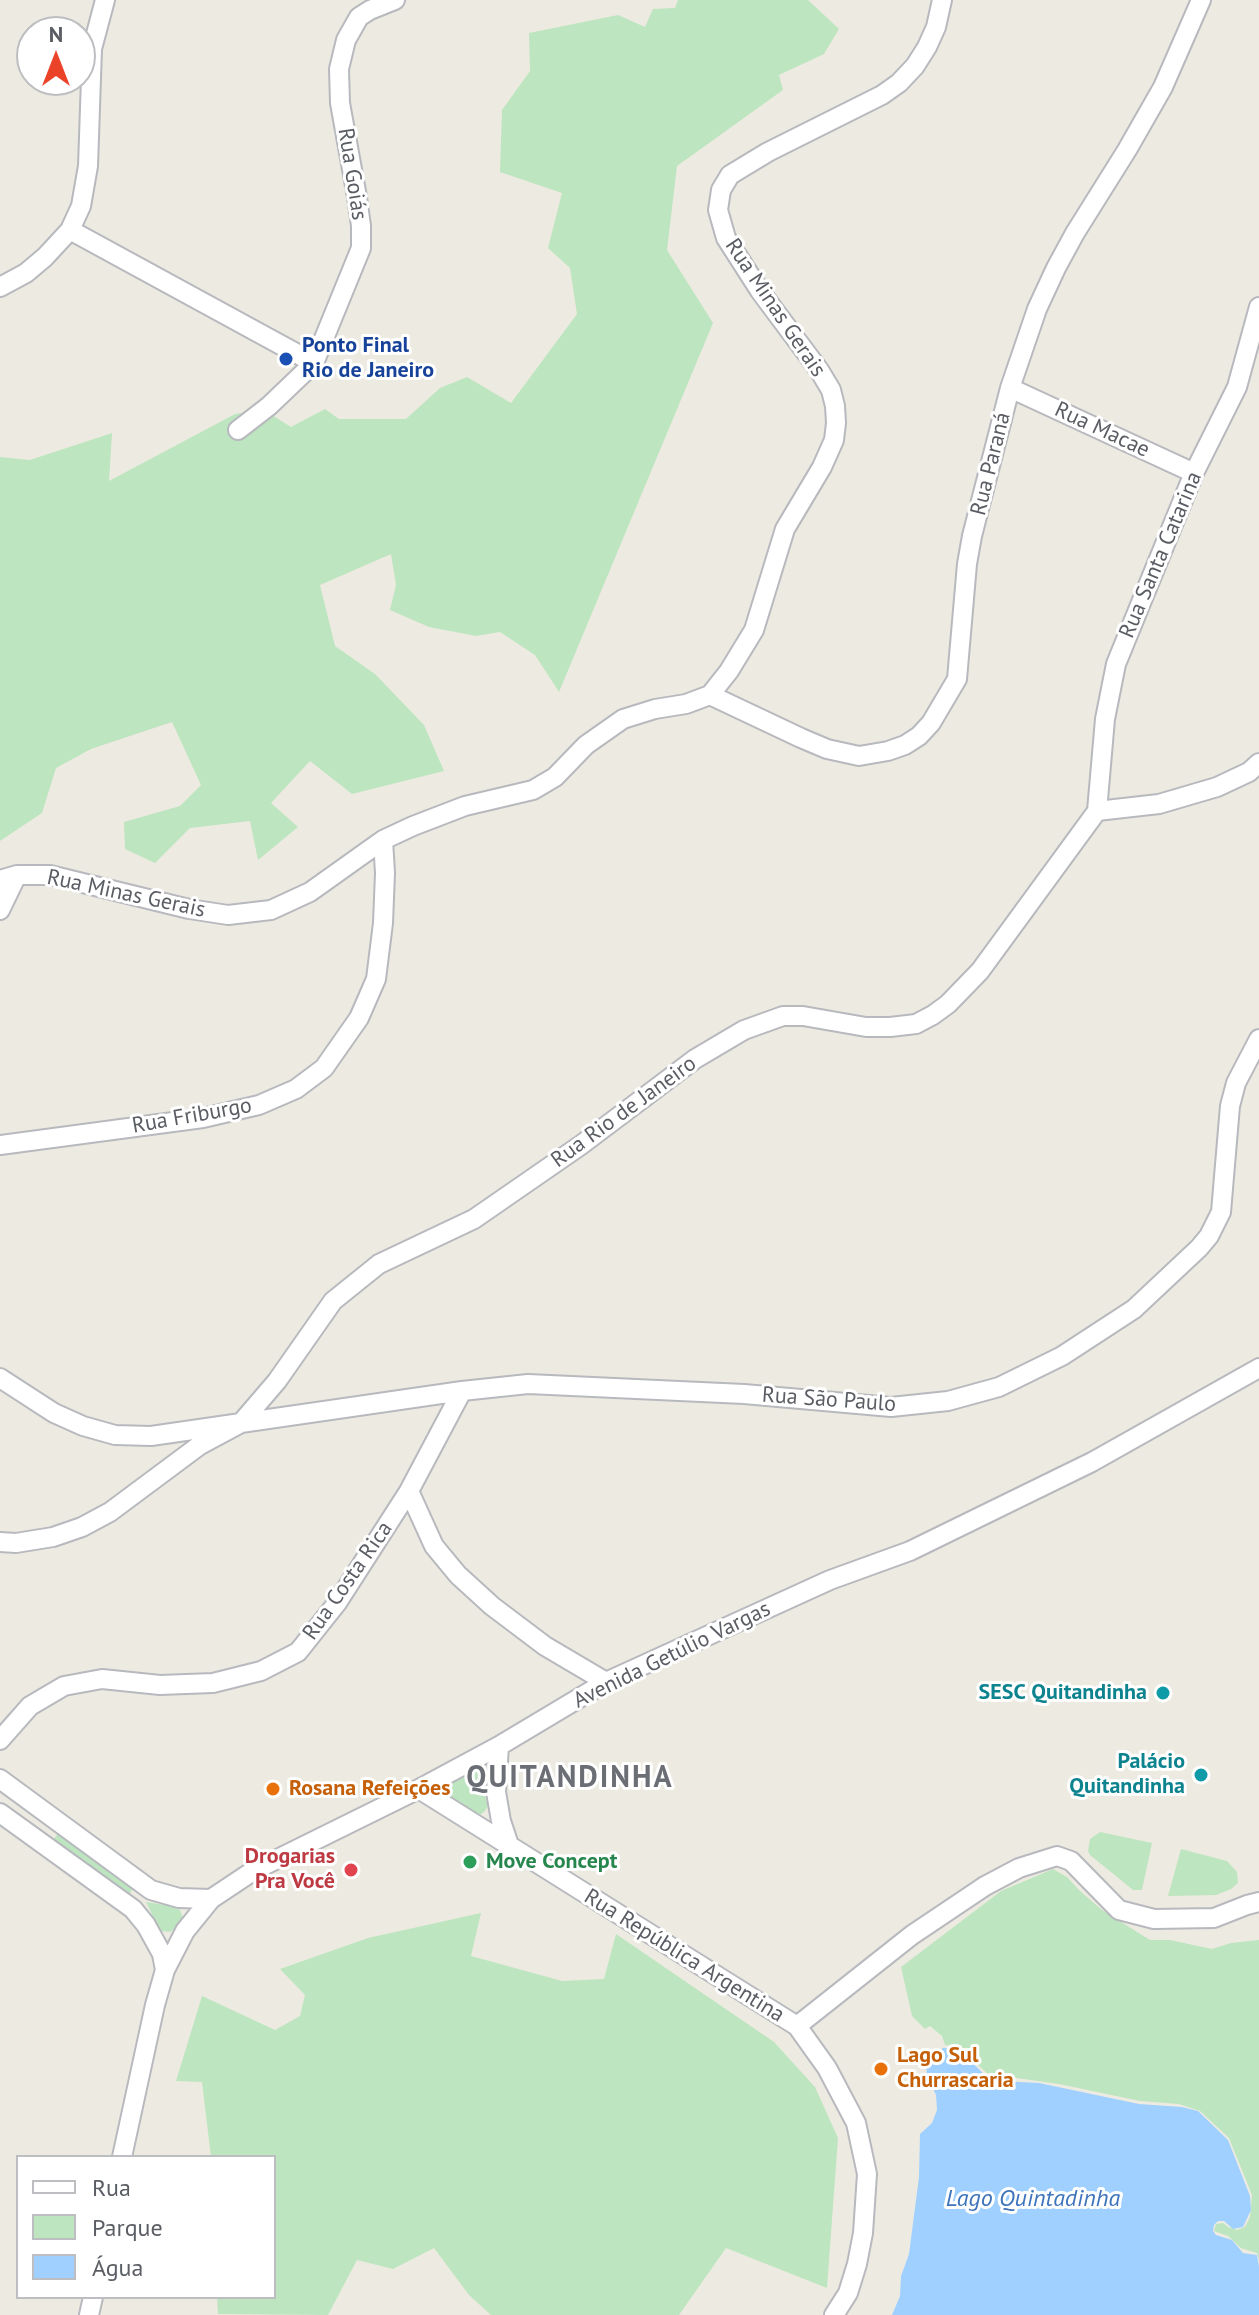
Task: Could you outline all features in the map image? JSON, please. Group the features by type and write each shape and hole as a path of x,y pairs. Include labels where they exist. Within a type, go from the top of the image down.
{"street":[{"path":"0,287 26,273 45,257 70,230 81,206 88,166 92,49 105,0"},
{"name":"Rua Goiás","path":"238,430 269,406 314,363 361,248 357,197 340,103 339,69 346,40 359,17 394,0"},
{"name":"Rua Minas Gerais","path":"9,877 50,875 189,909 228,915 271,910 310,892 383,840 413,826 465,806 533,790 555,777 586,745 623,719 710,695 754,630 785,529 822,467 834,440 836,423 831,390 726,238 718,210 721,190 730,175 743,167 882,95 899,83 927,47 936,27 942,0"},
{"name":"Rua Paraná","path":"710,695 801,738 844,754 859,756 905,745 931,723 957,679 972,536 1010,388 1037,309 1056,268 1163,87 1201,0"},
{"path":"70,230 314,363"},
{"name":"Rua Santa Catarina","path":"1097,811 1105,719 1116,664 1194,473 1237,387 1259,307"},
{"name":"Rua Macae","path":"1010,388 1194,473"},
{"path":"1097,811 1159,804 1217,787 1249,772 1259,763"},
{"name":"Rua Rio de Janeiro","path":"0,1542 41,1539 82,1527 110,1512 200,1445 241,1423 277,1381 333,1301 379,1264 474,1219 581,1145 695,1059 744,1030 783,1016 803,1016 866,1027 890,1027 916,1024 933,1015 980,971 1097,811"},
{"name":"Rua Friburgo","path":"0,1145 203,1118 259,1105 296,1089 324,1068 359,1018 376,979 383,923 383,840"},
{"path":"0,910 9,877"},
{"name":"Rua São Paulo","path":"0,1378 54,1413 83,1426 115,1435 151,1436 528,1384 744,1394 891,1407 948,1401 999,1387 1062,1356 1134,1309 1199,1248 1221,1212 1230,1106 1236,1083 1254,1058 1259,1039"},
{"name":"Avenida Getúlio Vargas","path":"122,2155 165,1970 185,1931 211,1899 253,1871 499,1746 606,1682 830,1580 910,1551 1092,1462 1259,1368"},
{"name":"Rua Costa Rica","path":"0,1740 30,1706 64,1686 102,1679 160,1685 213,1683 261,1671 298,1652 337,1603 409,1491 462,1391"},
{"path":"409,1491 434,1546 458,1575 492,1606 545,1646 606,1682"},
{"path":"499,1746 496,1792 510,1848"},
{"path":"0,1779 151,1890 179,1898 211,1899"},
{"name":"Rua República Argentina","path":"419,1789 797,2026 827,2068 856,2123 867,2174 863,2233 857,2264 848,2293 834,2315"},
{"path":"0,1813 133,1909 162,1954 165,1970"},
{"path":"797,2026 912,1935 985,1886 1019,1868 1057,1856 1071,1861 1119,1910 1154,1919 1214,1918 1259,1902"},
{"path":"133,1909 151,1890"}],"green space":[{"path":"678,0 808,0 839,29 824,54 779,75 783,90 677,166 667,250 713,323 559,692 535,655 500,632 476,636 429,627 390,610 396,585 391,554 320,585 335,646 375,674 424,725 444,771 352,794 310,761 271,803 298,827 258,860 250,821 190,828 155,863 125,849 124,822 180,806 201,785 172,722 91,749 56,768 42,813 0,841 0,457 30,460 112,433 109,481 235,414 264,410 291,427 325,409 339,419 406,419 440,388 467,377 511,403 577,314 570,268 548,248 562,193 500,172 502,110 530,71 529,33 618,15 645,27 653,9 675,8"},
{"path":"481,1770 482,1788 488,1805 480,1815 472,1814 448,1799 445,1791 447,1784"},
{"path":"1100,1832 1152,1843 1142,1890 1133,1890 1090,1855 1090,1839"},
{"path":"58,1833 134,1888 129,1894 54,1839"},
{"path":"1181,1849 1227,1861 1237,1872 1238,1883 1216,1895 1168,1896"},
{"path":"1053,1869 1067,1877 1102,1910 1150,1940 1170,1940 1212,1949 1259,1940 1259,2260 1257,2253 1241,2248 1228,2236 1214,2231 1216,2224 1223,2223 1237,2230 1245,2227 1250,2217 1252,2195 1229,2138 1200,2111 1179,2104 1140,2101 1059,2084 988,2074 958,2047 945,2045 942,2036 930,2026 925,2029 912,2016 901,1967 1001,1891"},
{"path":"146,1902 180,1910 183,1918 181,1925 170,1932 161,1931 155,1925"},
{"path":"481,1913 471,1956 562,1981 604,1979 616,1934 774,2042 815,2087 838,2138 827,2288 726,2248 679,2315 491,2315 469,2295 434,2248 393,2269 357,2260 328,2315 218,2314 217,2299 276,2299 276,2155 211,2155 202,2082 176,2081 202,1996 275,2030 300,2016 305,1995 280,1969 368,1938"}],"water":[{"name":"Lago Quintadinha","path":"943,2048 958,2049 988,2078 998,2081 1039,2083 1139,2104 1198,2111 1228,2140 1250,2196 1251,2210 1243,2227 1233,2229 1224,2221 1218,2221 1213,2231 1232,2240 1243,2253 1257,2255 1259,2315 892,2315 900,2296 901,2276 909,2254 919,2177 920,2134 932,2123 937,2110 936,2095 927,2076 926,2065 931,2056"}],"place":[{"name":"Ponto Final Rio de Janeiro","path":"286,359"},
{"name":"SESC Quitandinha","path":"1163,1693"},
{"name":"Palácio Quitandinha","path":"1201,1775"},
{"name":"Rosana Refeições","path":"273,1789"},
{"name":"Move Concept","path":"470,1862"},
{"name":"Drogarias Pra Você","path":"351,1870"},
{"name":"Lago Sul Churrascaria","path":"881,2069"}],"district":[{"name":"QUITANDINHA","path":"570,1778"}]}
